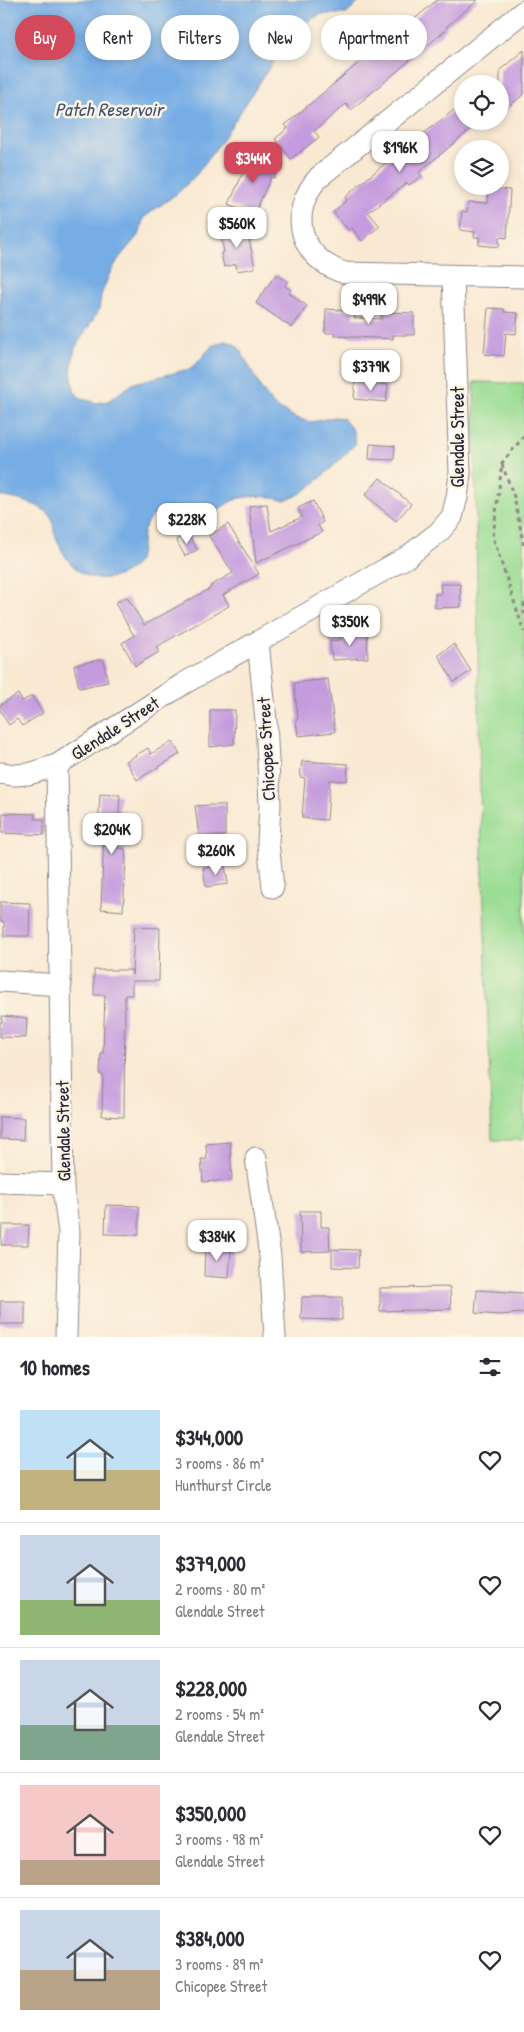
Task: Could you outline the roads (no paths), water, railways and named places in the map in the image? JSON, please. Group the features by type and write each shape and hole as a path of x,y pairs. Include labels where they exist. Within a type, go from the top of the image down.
{"street":[{"path":"524,11 320,177 307,192 300,219 304,238 313,254 336,270 354,274 524,277"},
{"name":"Glendale Street","path":"66,1337 68,1232 63,1184 57,765 183,684 406,557 439,532 452,517 460,474 453,276"},
{"name":"Chicopee Street","path":"258,642 266,720 270,804 268,843 273,887"},
{"path":"0,773 29,774 57,765"},
{"path":"0,981 61,985"},
{"path":"256,1158 270,1256 275,1337"},
{"path":"0,1182 63,1184"}],"water":[{"name":"Patch Reservoir","path":"0,0 361,0 347,14 321,14 311,19 311,15 249,15 249,60 274,60 222,140 196,175 179,192 143,218 140,233 119,258 109,275 101,295 99,310 75,348 71,370 74,391 79,397 96,403 108,401 134,383 189,369 212,346 224,341 233,343 239,348 261,388 274,406 296,418 311,422 335,417 343,418 353,431 356,443 322,477 292,498 284,500 260,496 238,499 229,502 204,520 194,523 153,515 148,521 143,534 139,559 133,568 112,577 90,577 69,562 55,534 50,514 31,503 0,496"}]}
